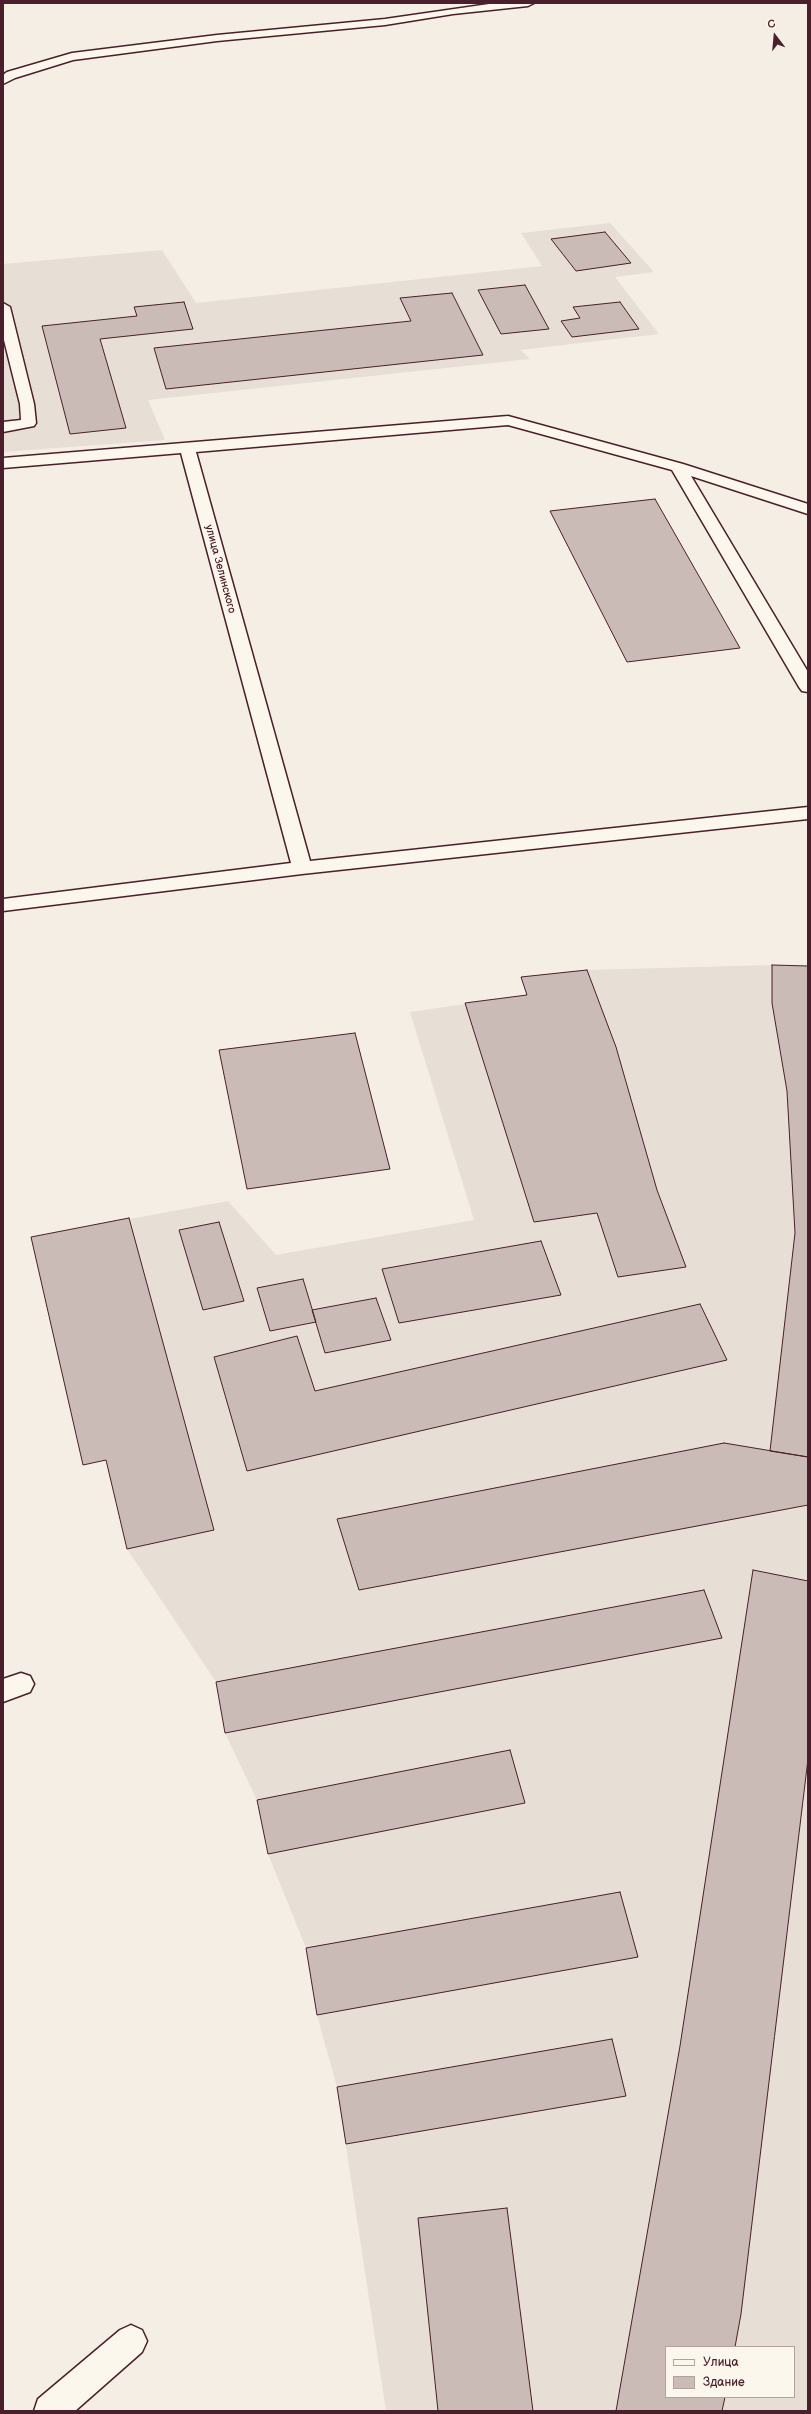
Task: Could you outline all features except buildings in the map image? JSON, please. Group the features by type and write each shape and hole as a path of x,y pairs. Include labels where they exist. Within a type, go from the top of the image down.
{"street":[{"path":"3,80 12,75 72,57 218,38 386,22 454,10 528,3"},
{"path":"3,307 27,404 29,423 3,427"},
{"path":"3,463 508,420 678,467 808,509"},
{"name":"улица Зелинского","path":"187,448 302,868"},
{"path":"678,467 808,687"},
{"path":"3,905 302,868 808,813"},
{"path":"50,2411 131,2341"}],"shaded area":[{"path":"610,223 654,272 615,277 659,334 520,350 530,359 148,400 165,440 3,452 3,264 162,250 196,303 542,266 521,233"},
{"path":"772,965 808,966 808,2411 386,2411 337,2087 317,2015 306,1948 268,1854 257,1800 225,1733 216,1682 127,1549 106,1460 83,1465 31,1237 228,1201 276,1255 474,1220 410,1012 527,995 521,977 587,970"}]}
